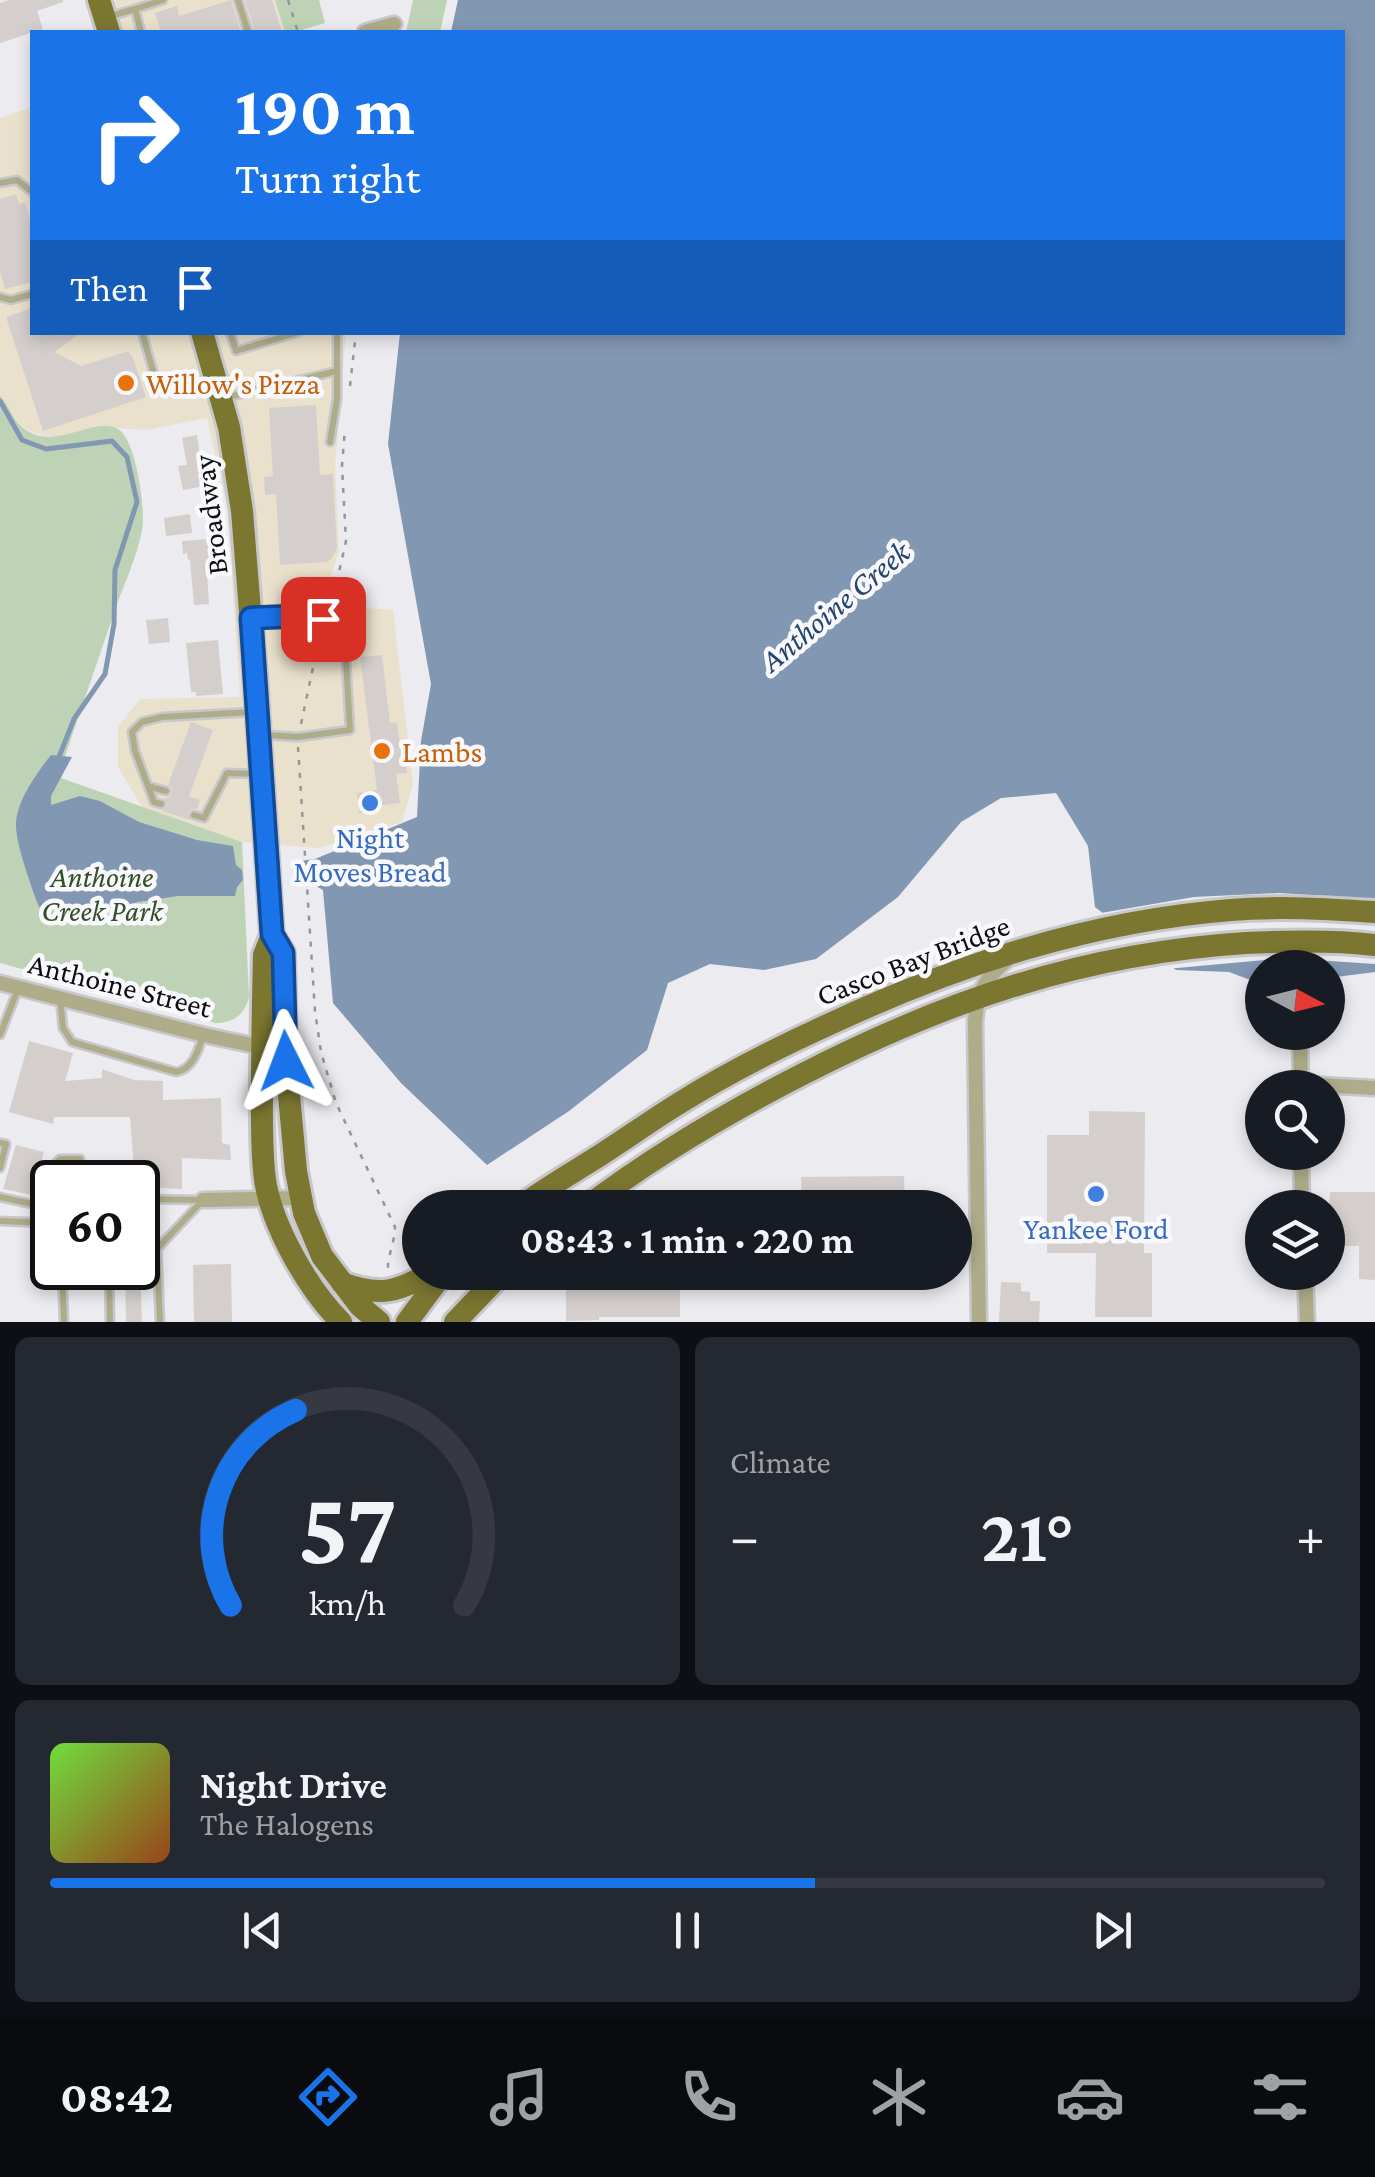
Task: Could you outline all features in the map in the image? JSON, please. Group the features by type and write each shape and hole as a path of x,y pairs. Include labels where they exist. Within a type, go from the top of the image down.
{"main road":[{"name":"Broadway","path":"203,337 219,390 240,492 272,934 264,955 274,1050 300,1198 308,1228 322,1256 360,1306 378,1322"},
{"name":"Casco Bay Bridge","path":"547,1190 678,1104 766,1055 921,984 1022,948 1127,924 1231,910 1304,907 1375,912"},
{"name":"Casco Bay Bridge","path":"611,1190 774,1088 913,1022 1028,980 1110,960 1208,946 1284,941 1375,945"},
{"name":"Broadway","path":"274,1050 262,1130 270,1198 309,1286 340,1322"},
{"path":"341,1282 364,1291 392,1292 402,1287"},
{"path":"407,1322 431,1290"},
{"path":"455,1322 486,1290"}],"street":[{"path":"372,30 394,24"},
{"path":"978,1322 976,997 994,972 1022,948"},
{"name":"Anthoine Street","path":"0,984 274,1050"},
{"path":"1345,1087 1375,1088"},
{"path":"203,1200 300,1198"},
{"path":"1306,1290 1307,1322"}],"lane":[{"path":"104,17 163,0"},
{"path":"238,0 247,30"},
{"path":"135,9 140,30"},
{"path":"0,183 17,180 30,190"},
{"path":"0,297 12,300 30,295"},
{"path":"143,335 157,385 170,394 337,371"},
{"path":"230,335 236,351 290,335"},
{"path":"330,442 337,399 337,335"},
{"path":"162,804 154,802 135,751 132,732 142,722 162,717 258,723 298,737 350,730 344,624 299,616 251,618"},
{"path":"194,815 204,818 227,773 262,775"},
{"path":"150,786 166,791"},
{"path":"199,802 210,806"},
{"path":"0,1035 18,988"},
{"path":"60,998 63,1028 72,1042 176,1072 190,1064 204,1035"},
{"path":"0,1143 6,1144 0,1168"},
{"path":"0,1197 30,1204"},
{"path":"160,1199 203,1200"},
{"path":"160,1246 203,1200"},
{"path":"0,1221 30,1222"},
{"path":"63,1290 64,1322"},
{"path":"109,1290 110,1322"},
{"path":"159,1290 160,1322"}],"path":[{"path":"288,0 297,30"},
{"path":"348,398 356,335"},
{"path":"326,609 346,541 342,466 345,427"},
{"path":"300,727 320,634"},
{"path":"298,744 303,852 321,1052 336,1103 395,1227 388,1282"}],"shaded area":[{"path":"86,0 275,0 284,30 95,30"},
{"path":"30,108 30,335 346,335 335,467 339,552 320,605 393,610 413,784 402,822 319,848 242,842 142,807 118,767 118,727 140,699 240,697 227,506 207,418 147,430 97,427 65,436 47,436 21,426 0,396 0,118"}],"green space":[{"path":"275,0 319,0 325,23 284,30"},
{"path":"413,0 447,0 440,30 406,30"},
{"name":"Anthoine Creek Park","path":"0,396 22,427 34,434 60,436 108,426 118,429 130,446 141,492 142,530 58,777 242,842 249,997 242,1013 228,1021 216,1023 0,963"}],"water":[{"path":"458,0 1375,0 1375,972 1345,976 1345,950 1245,950 1245,978 1229,972 1176,970 1095,907 1088,846 1056,793 1001,798 961,822 898,897 816,959 764,970 710,964 668,983 647,1050 569,1111 487,1165 401,1083 333,1003 323,890 312,884 293,884 292,862 315,859 417,817 421,741 431,684 388,444 400,335 1345,335 1345,30 451,30"},
{"path":"51,755 72,757 51,796 51,805 80,796 100,801 139,822 197,840 233,846 243,880 235,896 178,896 89,916 39,907 16,824 24,796"}],"pier":[{"path":"1279,893 1375,899 1375,964 1345,962 1345,950 1245,950 1245,962 1166,969 1095,914 1194,897"}],"building":[{"path":"63,0 37,11 43,29 30,30 0,43 0,3"},
{"path":"231,0 240,30 160,30 155,13 177,6 179,16"},
{"path":"245,0 272,0 281,30 254,30"},
{"path":"16,194 19,204 25,202 30,221 30,283 5,289 0,272 0,199"},
{"path":"30,309 30,335 78,335 54,352 81,366 129,351 146,397 43,431 6,317"},
{"path":"316,405 320,475 333,474 337,548 327,562 280,565 276,494 265,495 264,477 273,476 269,408"},
{"path":"197,435 204,486 183,490 178,466 187,465 182,438"},
{"path":"190,514 192,533 166,536 164,518"},
{"path":"208,539 209,604 194,605 190,560 187,553 183,554 182,541"},
{"path":"168,618 170,642 149,644 146,620"},
{"path":"218,640 223,694 196,696 196,692 191,692 186,643"},
{"path":"382,655 390,723 397,722 407,773 396,774 400,803 375,806 376,811 359,813 357,793 377,790 360,657"},
{"path":"191,722 213,730 189,796 200,800 197,809 188,812 190,820 162,811 168,805 164,798 172,794 168,785"},
{"path":"29,1041 73,1053 65,1081 102,1078 102,1069 134,1080 163,1081 163,1100 221,1098 222,1143 230,1145 231,1160 182,1158 182,1189 160,1188 160,1160 133,1160 130,1117 54,1117 53,1124 9,1112"},
{"name":"Yankee Ford","path":"1089,1111 1145,1112 1144,1253 1152,1253 1152,1317 1095,1317 1096,1253 1047,1253 1047,1135 1089,1135"},
{"path":"16,1145 44,1152 42,1160 30,1160 30,1195 3,1189"},
{"path":"904,1176 904,1190 801,1190 801,1177"},
{"path":"1345,1192 1375,1192 1375,1280 1359,1279 1359,1246 1345,1246"},
{"path":"231,1264 232,1322 194,1322 193,1265"},
{"path":"1001,1282 1021,1283 1021,1291 1030,1292 1030,1301 1040,1301 1039,1322 999,1322"},
{"path":"125,1290 141,1290 142,1322 126,1322"},
{"path":"566,1290 680,1290 680,1317 566,1321"}],"waterway":[{"name":"Anthoine Creek","path":"0,401 22,440 46,449 112,441 127,457 137,502 115,570 114,624 105,674 74,719 57,762"}],"place":[{"name":"Willow's Pizza","path":"126,383"},
{"name":"Lambs","path":"382,751"},
{"name":"Night Moves Bread","path":"370,803"},
{"name":"Yankee Ford","path":"1096,1194"}],"route":[{"path":"286,1061 283,953 272,934 251,618 323,619"}]}
